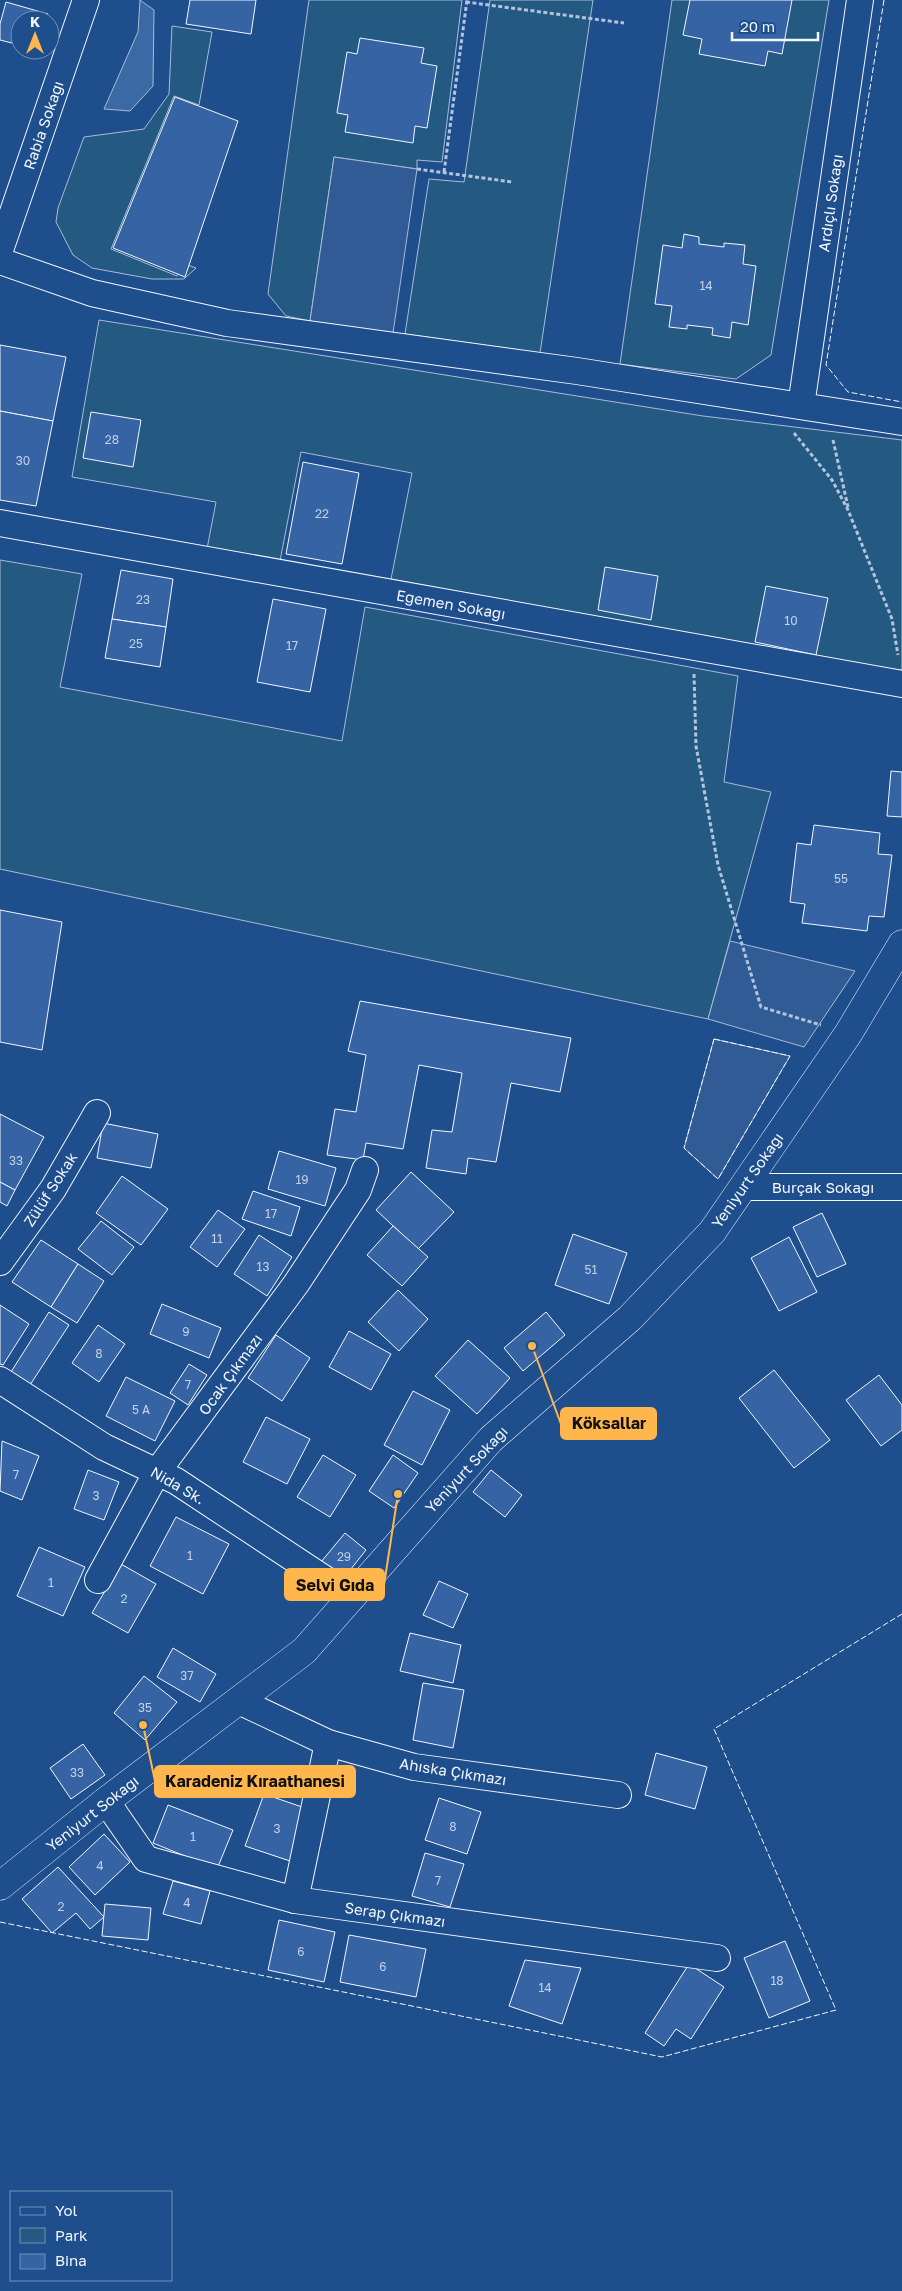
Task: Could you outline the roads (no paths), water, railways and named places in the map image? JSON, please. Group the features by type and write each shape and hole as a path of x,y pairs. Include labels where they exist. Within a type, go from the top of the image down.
{"street":[{"name":"Rabia Sokağı","path":"0,250 86,0"},
{"name":"Ardıçlı Sokağı","path":"801,406 860,0"},
{"path":"0,260 92,294 227,323 577,371 902,422"},
{"name":"Egemen Sokağı","path":"0,523 902,684"},
{"name":"Yeniyurt Sokağı","path":"0,1886 106,1801 304,1652 490,1439 630,1318 712,1232 848,1034 902,944"},
{"name":"Zülüf Sokak","path":"0,1262 53,1189 97,1113"},
{"name":"Ocak Çıkmazı","path":"98,1580 157,1472 296,1284 358,1190 365,1170"},
{"name":"Burçak Sokağı","path":"743,1188 902,1188"},
{"name":"Nida Sk.","path":"0,1380 104,1447 176,1481 352,1597"},
{"name":"Ahıska Çıkmazı","path":"239,1701 328,1743 414,1767 618,1795"},
{"path":"295,1900 328,1743"},
{"name":"Serap Çıkmazı","path":"106,1801 146,1859 295,1900 717,1958"}],"place":[{"name":"Köksallar","path":"532,1346"},
{"name":"Selvi Gıda","path":"398,1494"},
{"name":"Karadeniz Kıraathanesi","path":"143,1725"}]}
